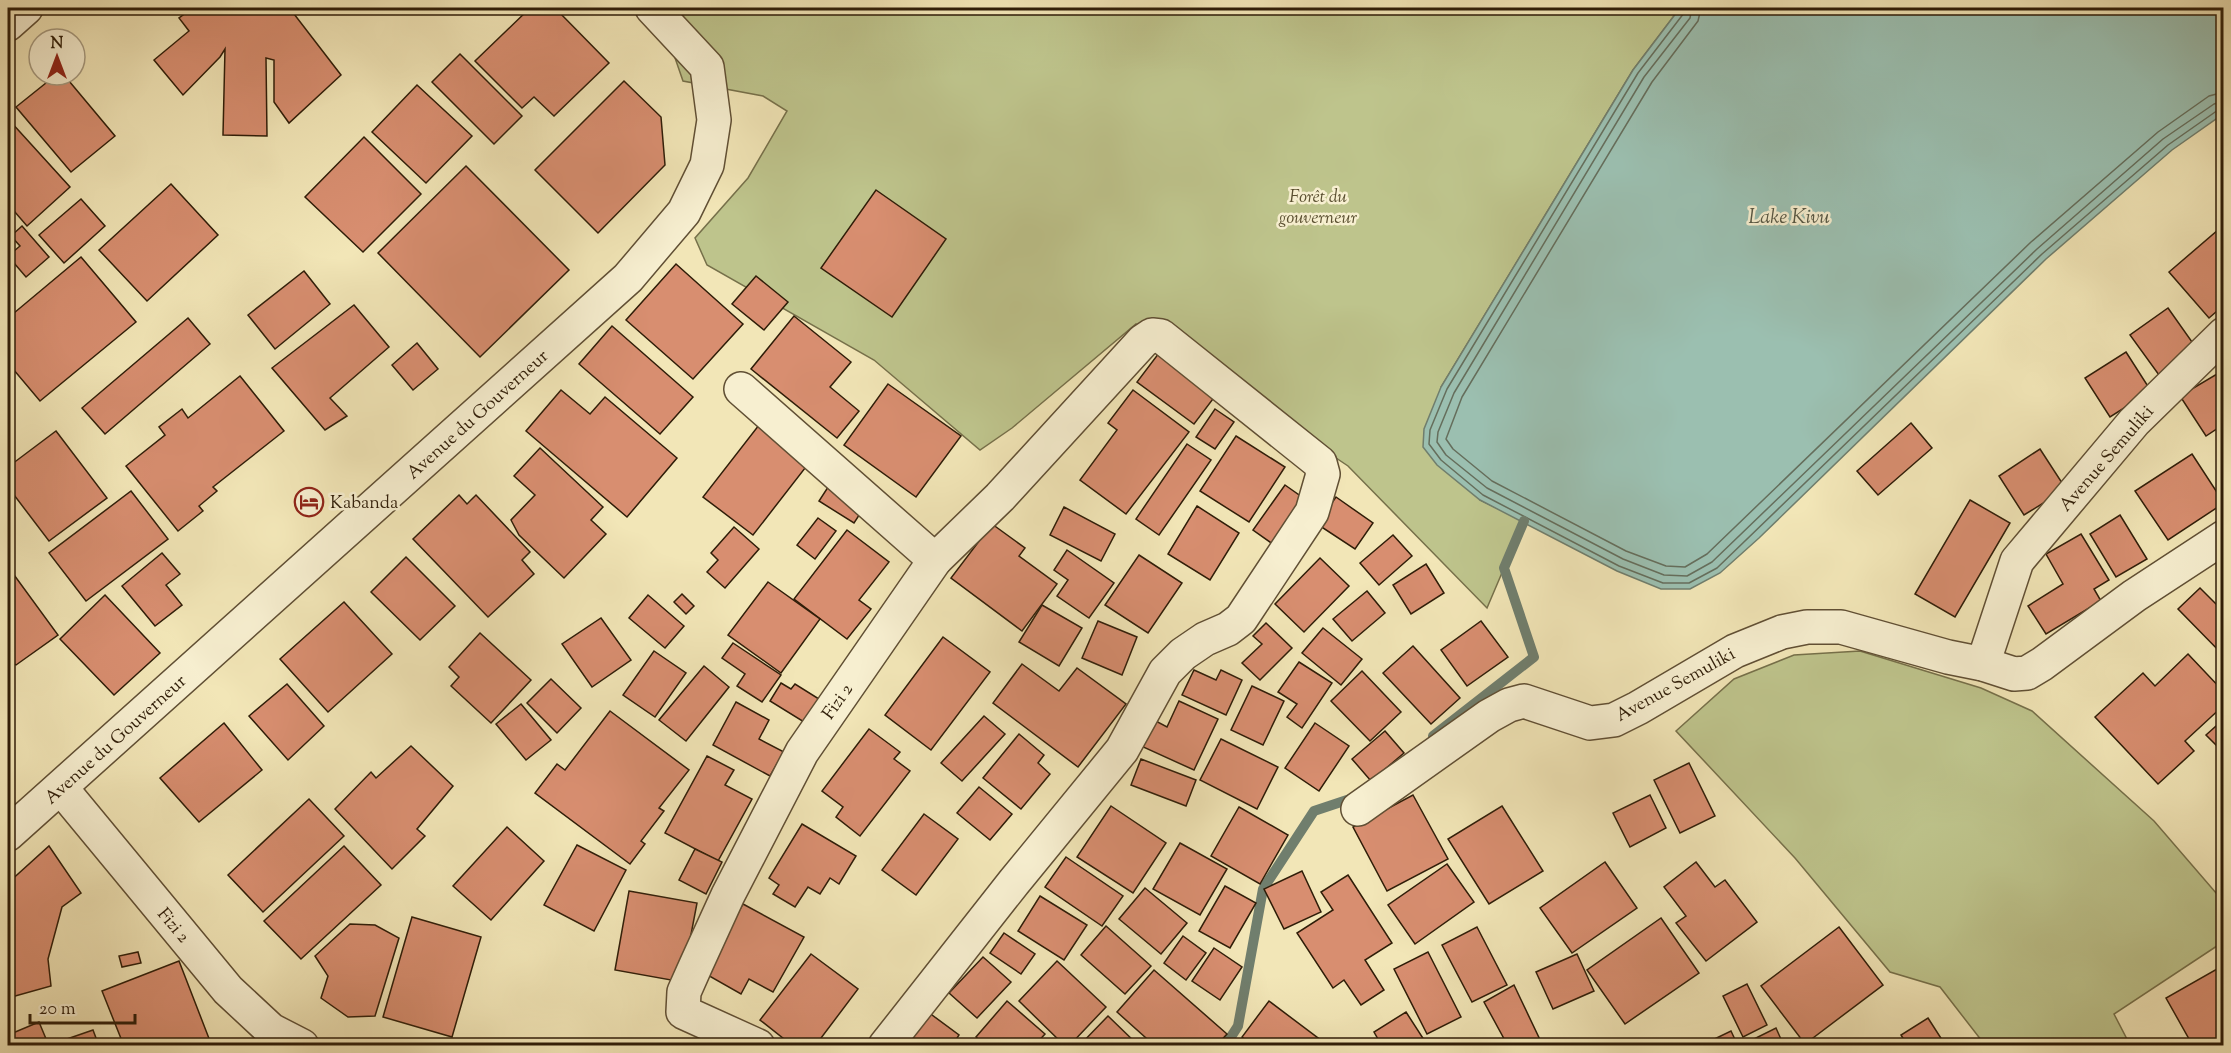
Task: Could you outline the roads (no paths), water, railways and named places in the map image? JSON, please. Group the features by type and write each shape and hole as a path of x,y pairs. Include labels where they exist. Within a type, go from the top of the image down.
{"street":[{"path":"8,24 26,8"},
{"name":"Avenue du Gouverneur","path":"8,834 628,278 684,212 707,165 714,120 707,67 652,8"},
{"name":"Avenue Semuliki","path":"1983,663 2017,561 2134,422 2223,334"},
{"path":"741,388 935,560 1000,497 1143,341 1152,335 1161,336 1320,463 1323,474 1312,512 1241,619 1228,629 1205,639 1183,654 1165,672 1122,750 1014,882 885,1046"},
{"name":"Avenue Semuliki","path":"1358,809 1489,716 1509,705 1524,701 1590,723 1614,720 1735,651 1782,632 1807,627 1842,627 1948,657 1983,663 2014,674 2027,673 2134,596 2223,537"},
{"name":"Fizi 2","path":"758,1046 683,1012 684,992 728,895 802,752 935,560"},
{"name":"Fizi 2","path":"61,788 228,990 272,1030 302,1046"}],"water":[{"name":"Lake Kivu","path":"1680,8 2224,8 2223,114 2172,150 2046,259 1759,538 1720,573 1690,589 1661,589 1617,571 1480,500 1437,465 1423,447 1424,429 1441,387 1633,70"}],"waterway":[{"path":"1433,736 1534,657 1504,568 1524,521"},
{"path":"1225,1046 1238,1026 1263,889 1314,811 1356,797"}],"place":[{"name":"Kabanda","path":"309,502"}],"park label":[{"name":"Forêt du gouverneur","path":"1318,206"}]}
